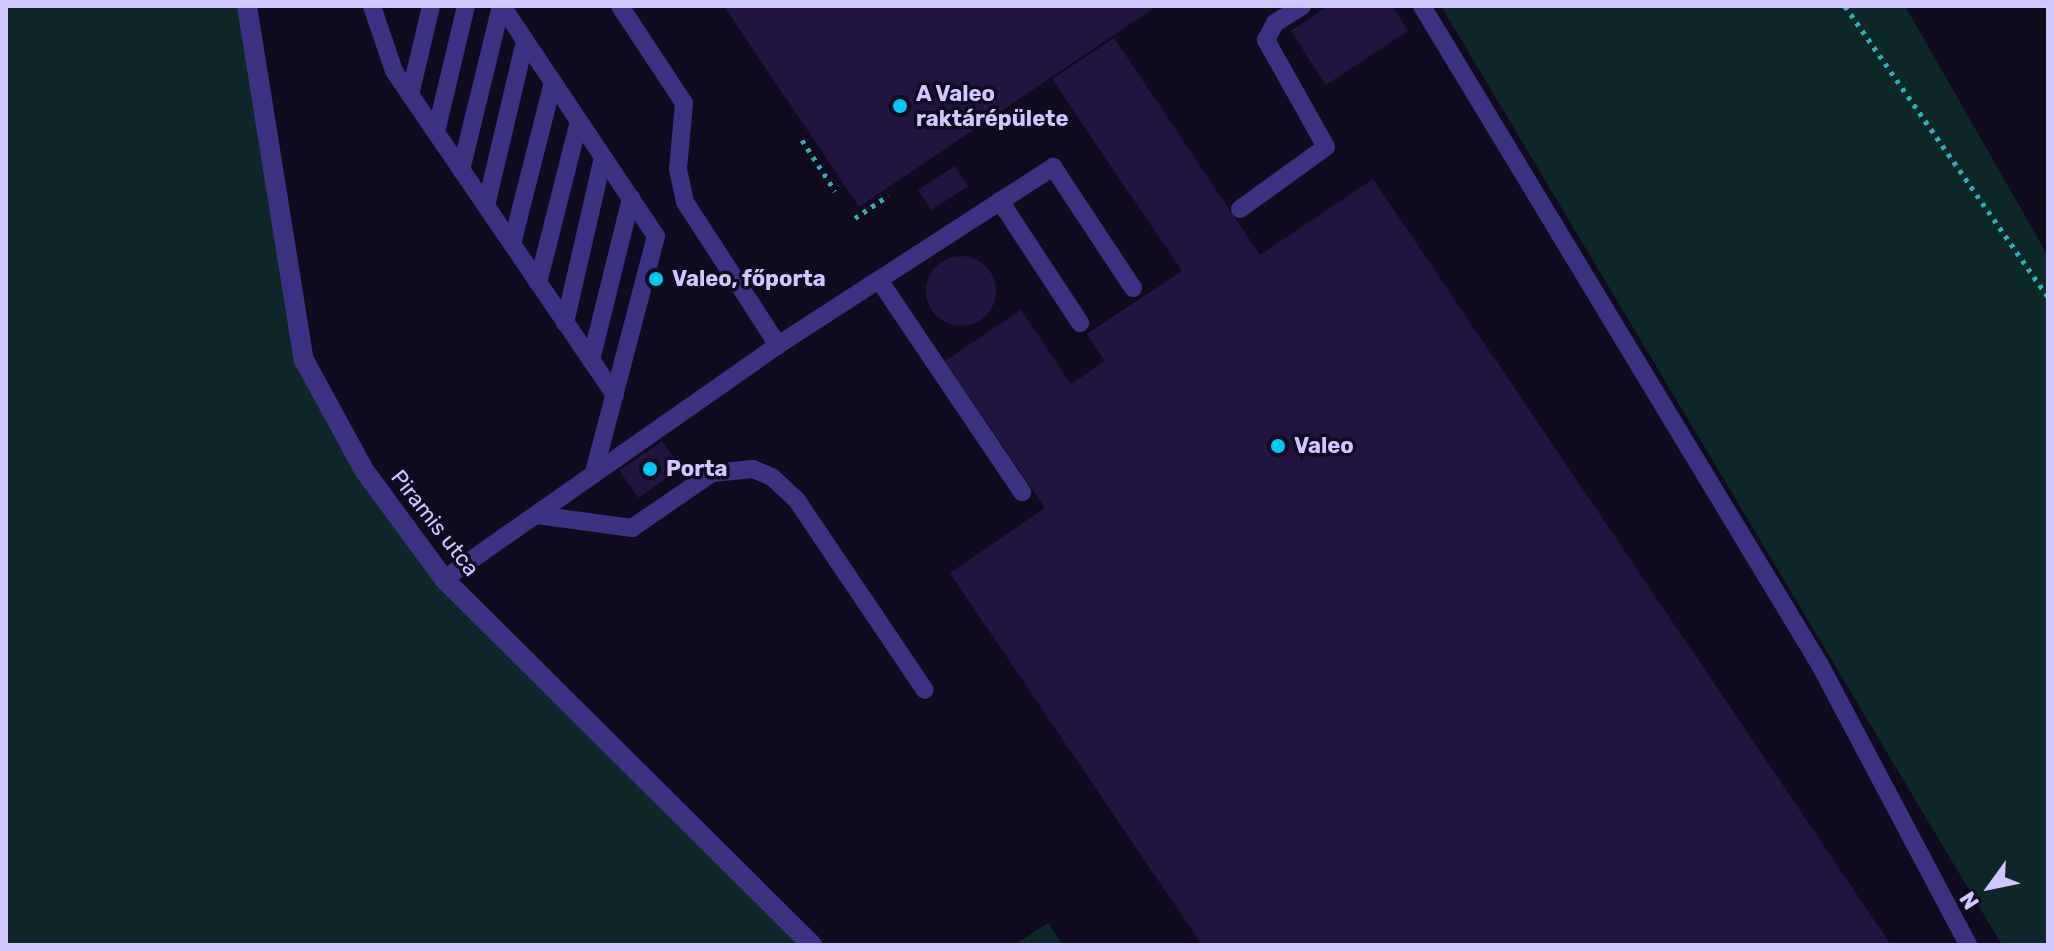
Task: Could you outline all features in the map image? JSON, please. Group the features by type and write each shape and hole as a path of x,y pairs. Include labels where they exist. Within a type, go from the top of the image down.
{"street":[{"name":"Piramis utca","path":"247,6 304,360 364,470 444,579 812,945"}],"lane":[{"path":"372,6 394,71 615,395"},
{"path":"410,95 431,6"},
{"path":"436,132 466,6"},
{"path":"461,170 501,6"},
{"path":"501,6 656,236 594,473"},
{"path":"620,6 684,103 678,169 685,202 778,345"},
{"path":"1240,209 1326,147 1266,40 1275,23 1302,6"},
{"path":"1422,6 1820,665 1968,945"},
{"path":"486,206 525,41"},
{"path":"512,244 553,82"},
{"path":"538,283 579,121"},
{"path":"565,323 603,157"},
{"path":"444,579 778,345 1053,167 1133,288"},
{"path":"591,360 631,198"},
{"path":"1000,201 1080,323"},
{"path":"879,280 1022,492"},
{"path":"537,515 632,528 712,473 753,469 772,477 796,499 925,690"}],"path":[{"path":"1845,6 2048,297"},
{"path":"802,140 835,191"},
{"path":"855,218 888,196"}],"green space":[{"path":"6,6 240,6 299,361 441,583 805,945 6,945"},
{"path":"1441,6 1905,6 2048,256 2048,945 2002,945"},
{"path":"1048,923 1063,945 1014,945"}],"building":[{"name":"A Valeo raktárépülete","path":"724,6 1157,6 859,207"},
{"path":"1328,6 1392,6 1408,31 1326,85 1291,31"},
{"name":"Valeo","path":"1114,38 1260,255 1373,179 1891,945 1202,945 950,573 1045,508 945,361 1021,310 1071,384 1105,361 1087,334 1182,271 1052,79"},
{"path":"955,166 968,186 931,210 918,190"},
{"path":"968,256 990,271 996,291 994,305 986,316 975,324 954,326 936,316 928,305 926,284 936,266 947,258"},
{"name":"Porta","path":"662,441 681,468 638,498 619,471"}],"place":[{"name":"A Valeo raktárépülete","path":"900,106"},
{"name":"Valeo, főporta","path":"656,279"},
{"name":"Valeo","path":"1278,446"},
{"name":"Porta","path":"650,469"}]}
